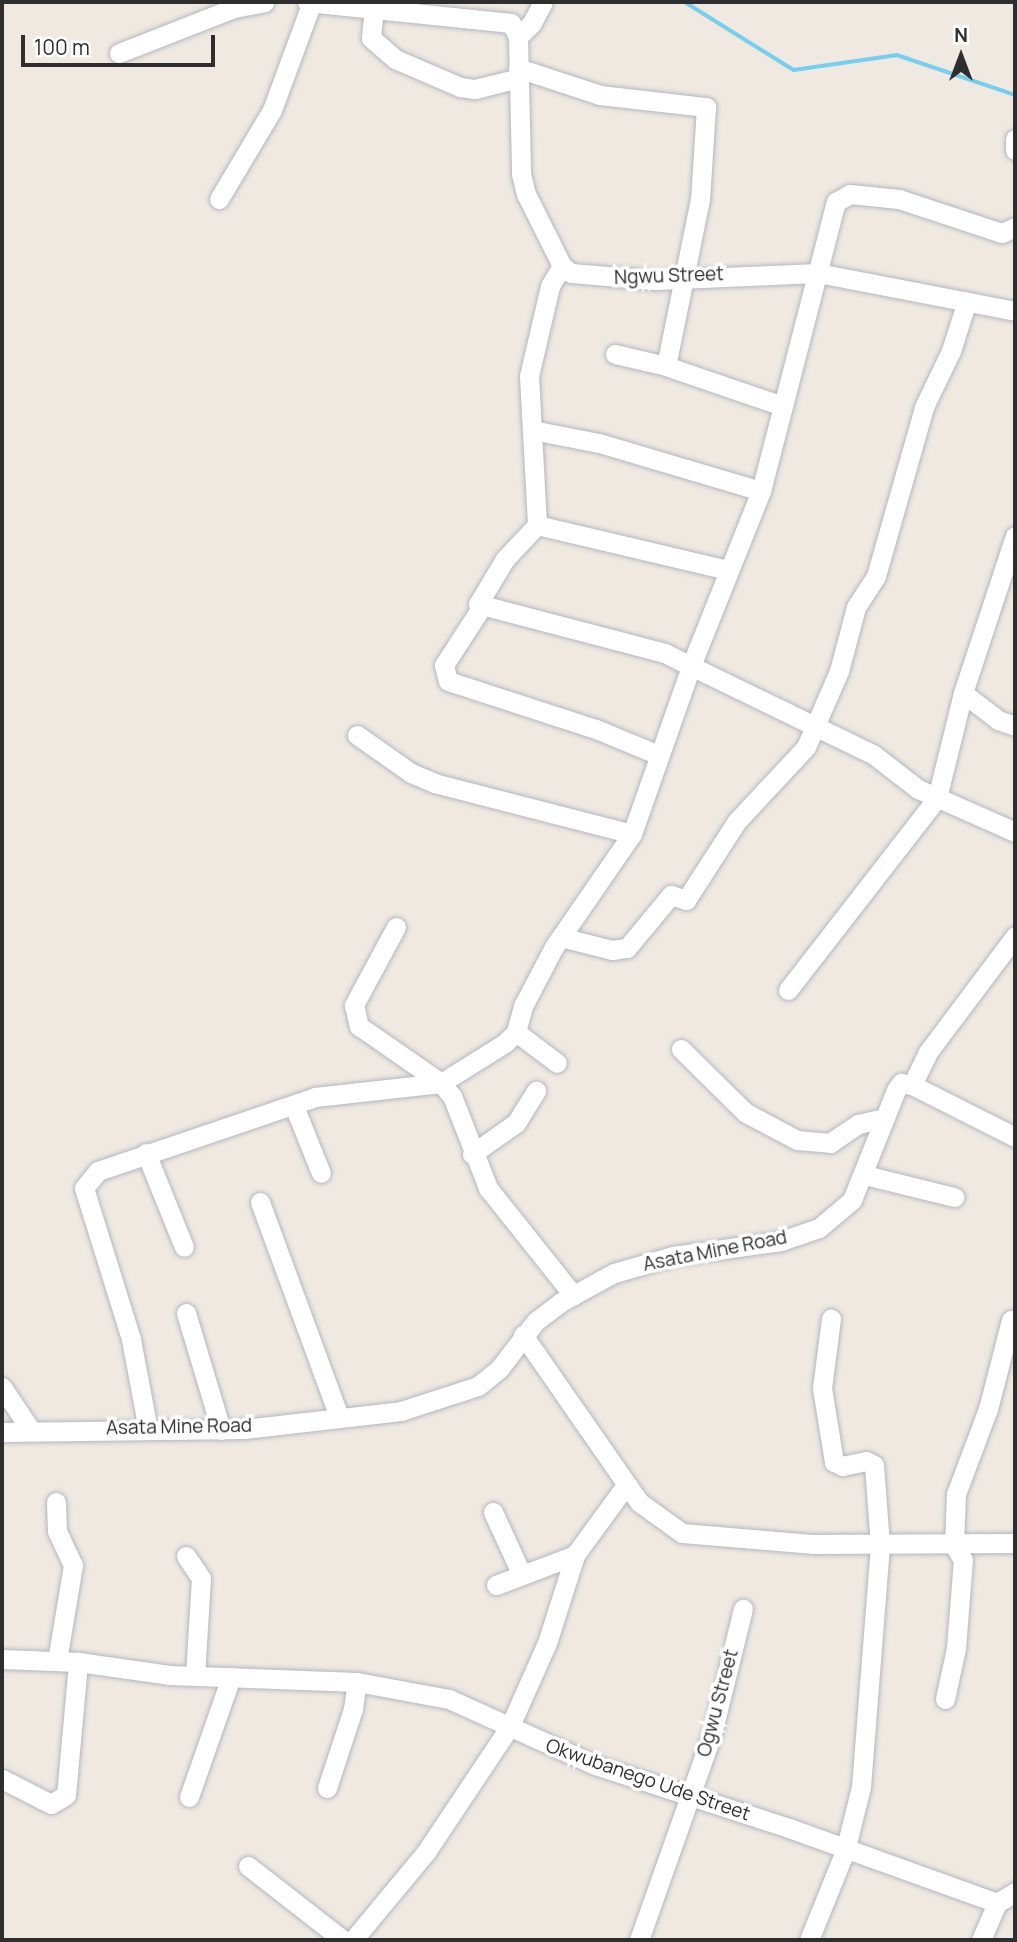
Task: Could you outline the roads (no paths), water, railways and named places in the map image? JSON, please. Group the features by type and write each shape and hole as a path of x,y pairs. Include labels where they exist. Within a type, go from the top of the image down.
{"street":[{"path":"119,53 234,8 264,2"},
{"path":"219,199 272,110 309,2 373,8 444,8 511,23 518,37 521,174 526,194 562,266 550,286 529,376 537,526 505,559 478,600 481,608"},
{"path":"518,37 532,23 543,2"},
{"path":"373,8 371,38 395,59 460,87 475,89 518,73 600,95 706,107 700,199 666,366"},
{"path":"1015,139 1015,150"},
{"path":"148,1430 131,1339 84,1188 98,1171 146,1153 336,1093 441,1083 516,1032 528,994 561,937 632,834 727,570 761,491 780,405 818,273 835,202 845,195 898,199 1002,233 1015,227"},
{"name":"Ngwu Street","path":"562,266 571,273 603,278 818,273 1015,311"},
{"path":"561,937 621,951 671,895 686,900 737,821 773,787 816,729 839,671 856,607 876,576 924,407 951,351 967,301"},
{"path":"615,354 666,366 780,405"},
{"path":"532,430 599,443 761,491"},
{"path":"537,526 727,570"},
{"path":"788,990 937,798 963,693 1015,536"},
{"path":"481,608 666,653 816,729 874,755 937,798 1015,832"},
{"path":"481,608 444,665 448,681 596,729 659,755"},
{"path":"963,693 1011,728 1015,726"},
{"path":"357,735 411,773 434,782 632,834"},
{"path":"396,926 354,1005 359,1026 441,1083 457,1106 472,1154 488,1188 573,1295"},
{"name":"Asata Mine Road","path":"2,1432 30,1429 221,1430 401,1411 478,1386 499,1369 523,1335 573,1295 614,1273 653,1260 755,1246 818,1228 842,1213 865,1175 883,1118 901,1083 912,1085 928,1052 1015,936"},
{"path":"516,1032 557,1063"},
{"path":"681,1049 746,1113 797,1140 830,1143 858,1124 883,1118"},
{"path":"912,1085 1015,1137"},
{"path":"472,1154 516,1123 536,1091"},
{"path":"294,1106 321,1173"},
{"path":"146,1153 184,1247"},
{"path":"865,1175 954,1197"},
{"path":"260,1202 339,1417"},
{"path":"186,1312 221,1430"},
{"path":"809,1940 845,1851 868,1733 880,1545 874,1465 866,1461 838,1465 832,1451 822,1388 831,1319"},
{"path":"945,1699 957,1636 963,1560 954,1545 956,1494 988,1409 1011,1320"},
{"path":"523,1335 626,1485 659,1519 682,1533 880,1545 1015,1543"},
{"path":"2,1387 30,1429"},
{"path":"353,1940 426,1852 510,1726 547,1643 575,1555 626,1485"},
{"path":"56,1502 57,1531 72,1565 57,1661"},
{"path":"494,1512 522,1575"},
{"path":"496,1586 575,1555"},
{"path":"186,1556 201,1578 201,1633 195,1675"},
{"name":"Ogwu Street","path":"639,1940 712,1734 743,1609"},
{"name":"Okwubanego Ude Street","path":"2,1659 78,1662 195,1675 357,1682 449,1699 595,1765 689,1795 997,1903"},
{"path":"2,1779 51,1804 66,1795 78,1662"},
{"path":"189,1797 231,1676"},
{"path":"327,1788 353,1709 357,1682"},
{"path":"248,1866 343,1940"},
{"path":"981,1940 997,1903 1015,1892"}],"waterway":[{"path":"685,2 794,70 897,55 1015,95"}]}
